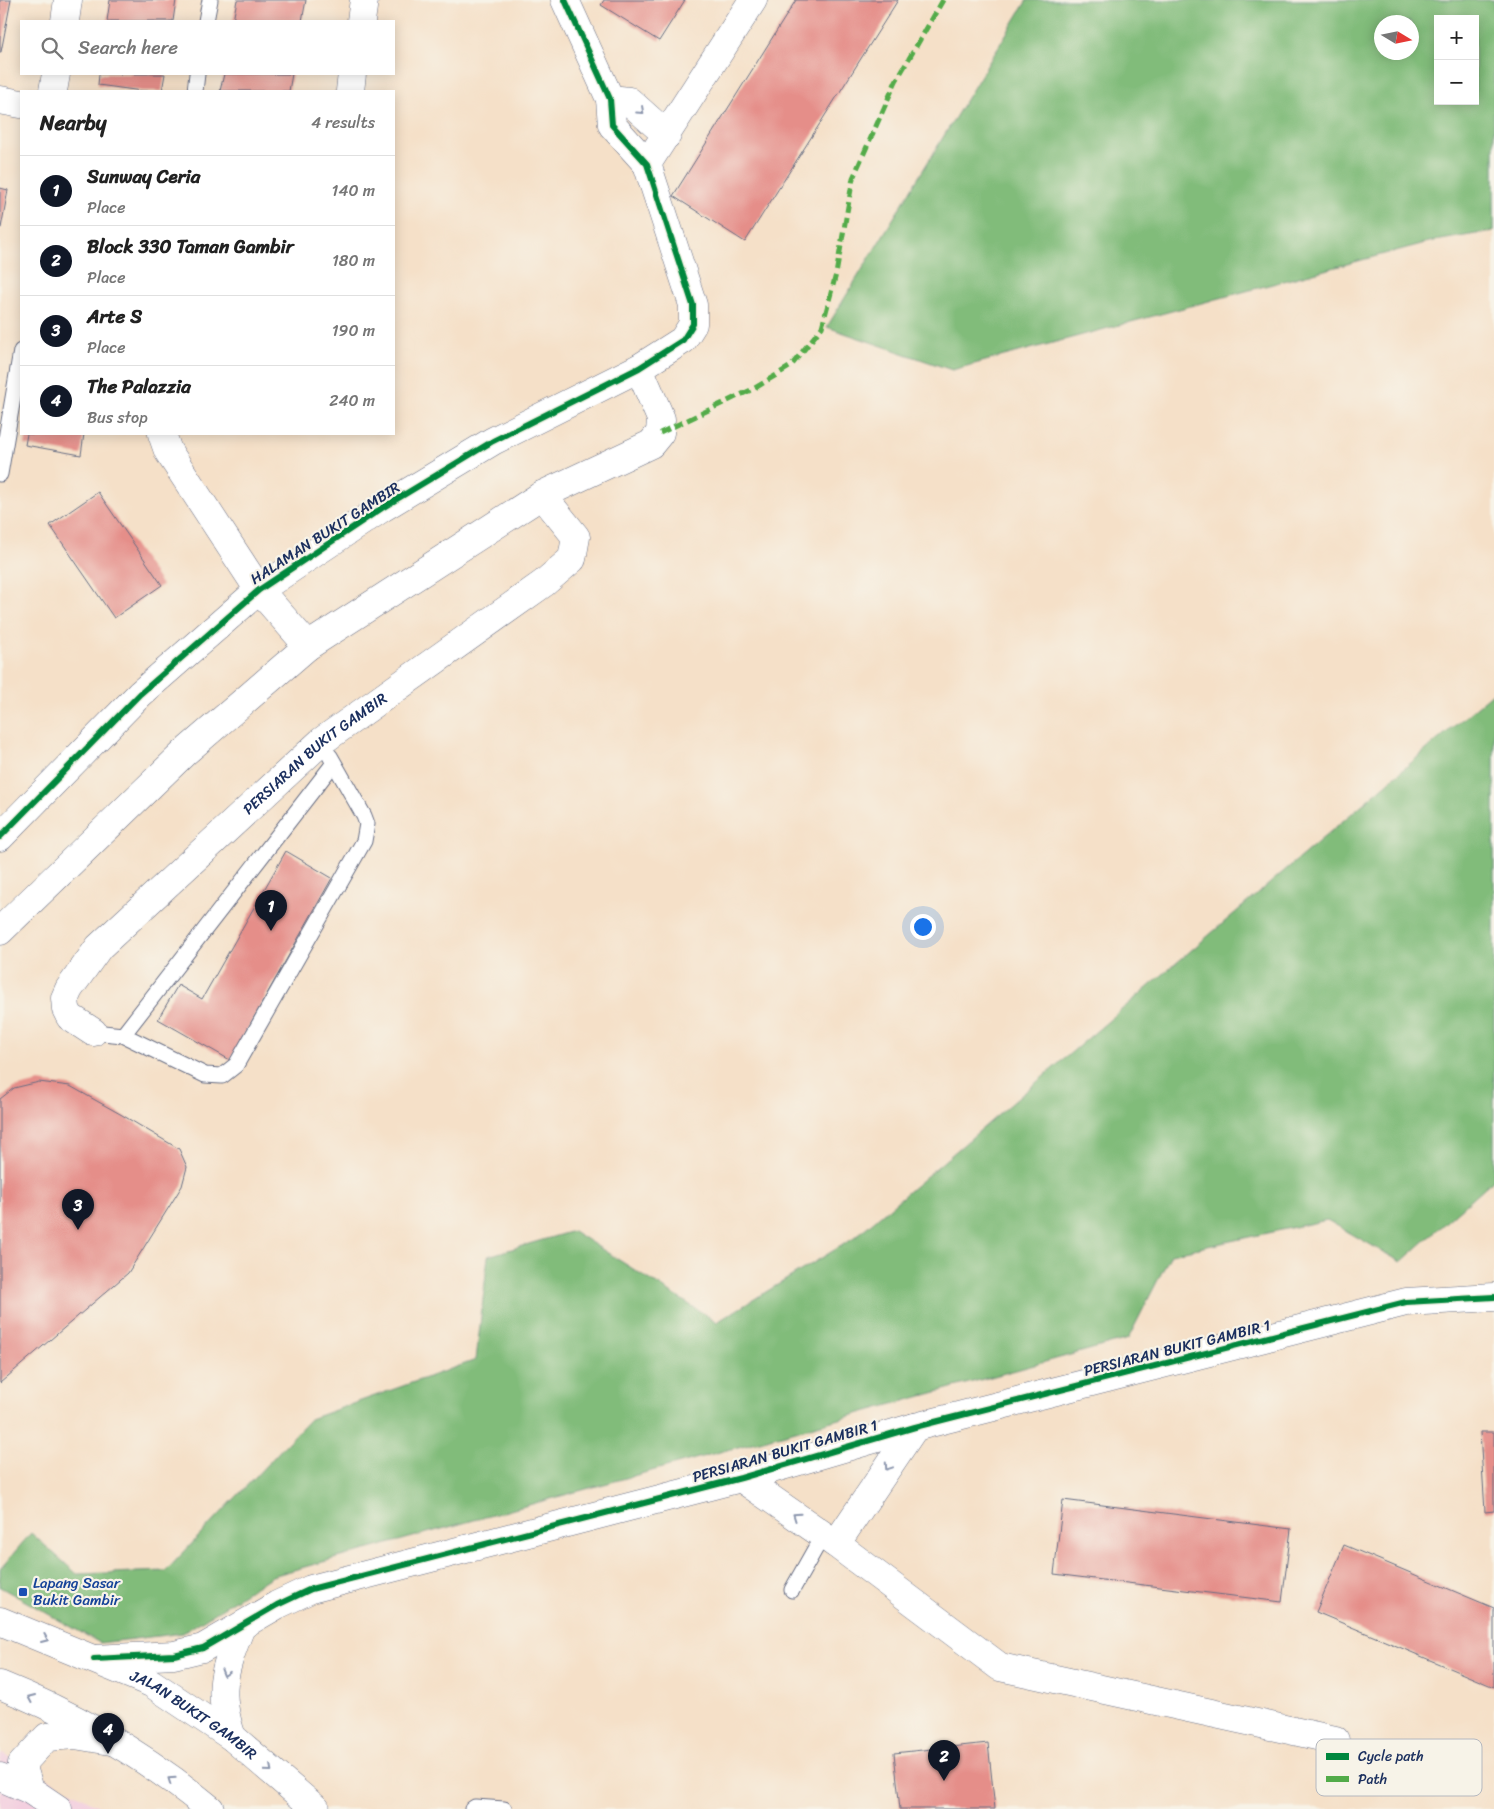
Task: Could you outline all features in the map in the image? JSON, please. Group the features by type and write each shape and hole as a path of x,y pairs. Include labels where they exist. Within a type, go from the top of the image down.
{"street":[{"path":"65,20 68,0"},
{"path":"361,20 364,0"},
{"path":"565,0 610,99 612,125 647,164 753,0"},
{"path":"53,90 56,75"},
{"path":"350,90 352,75"},
{"path":"610,99 629,101 667,135"},
{"path":"0,100 20,104"},
{"name":"HALAMAN BUKIT GAMBIR","path":"0,836 140,694 259,590 382,508 493,441 639,368 683,340 694,324 693,305 647,164"},
{"path":"0,931 184,753 308,646 542,495 651,444 660,433 660,419 639,368"},
{"path":"162,435 168,450 259,590 308,646"},
{"name":"PERSIARAN BUKIT GAMBIR","path":"93,1032 70,1017 66,1008 65,998 69,989 99,947 328,752 572,559 576,537 542,495"},
{"name":"PERSIARAN BUKIT GAMBIR 1","path":"94,1659 174,1655 203,1648 277,1605 311,1589 741,1478 915,1427 1406,1302 1494,1297"},
{"path":"830,1539 915,1427"},
{"name":"PERSIARAN BUKIT GAMBIR 1","path":"741,1478 830,1539 1000,1667 1330,1739"},
{"name":"JALAN BUKIT GAMBIR","path":"0,1621 150,1683 232,1737 316,1809"},
{"path":"232,1737 224,1713 222,1684 241,1627"},
{"path":"0,1685 33,1698 117,1743 210,1809"},
{"path":"30,1790 22,1764 47,1737 75,1735 117,1743"},
{"path":"0,1777 30,1790 58,1809"}],"lane":[{"path":"206,20 210,0"},
{"path":"194,90 198,75"},
{"path":"0,474 20,357"},
{"path":"93,1032 123,1035 205,1075 222,1076 236,1065 364,841 367,824 364,816 328,752 123,1035"},
{"path":"792,1590 830,1539"},
{"path":"472,1809 475,1807 504,1809"}],"shaded area":[{"path":"0,1753 104,1809 0,1809"}],"green space":[{"path":"1027,0 1494,0 1494,231 1429,242 952,370 827,327"},
{"path":"1494,692 1494,1179 1401,1262 1327,1220 1171,1254 1128,1339 272,1576 183,1633 100,1643 0,1587 0,1569 31,1533 77,1574 166,1571 310,1419 476,1360 488,1256 573,1231 717,1322 854,1238"}],"building":[{"path":"0,0 11,0 1,52 0,52"},
{"path":"110,0 176,0 173,20 107,20"},
{"path":"237,0 306,0 302,20 233,20"},
{"path":"604,0 685,0 659,41 601,5"},
{"path":"796,0 898,0 745,242 673,196"},
{"path":"99,75 165,75 162,90 135,90 98,85"},
{"path":"224,75 292,75 289,90 220,90"},
{"path":"0,188 8,190 1,228 0,228"},
{"path":"27,435 84,435 81,455 25,445"},
{"path":"98,492 162,585 114,618 50,525"},
{"path":"286,851 332,878 230,1060 158,1019 178,985 202,999"},
{"path":"39,1082 70,1086 122,1115 179,1149 187,1167 182,1186 128,1273 0,1383 0,1099 14,1088"},
{"path":"1480,1432 1494,1432 1494,1511 1485,1512"},
{"path":"1063,1500 1291,1529 1282,1602 1054,1574"},
{"path":"1344,1545 1494,1608 1494,1687 1316,1612"},
{"path":"988,1743 995,1809 900,1809 894,1753"}],"marked path":[{"path":"660,433 755,388 791,366 822,327 836,274 853,178 896,81 943,0"}],"cycle path":[{"path":"0,837 140,694 259,590 382,508 493,441 639,368 683,340 693,324 693,305 647,164 612,125 610,99 565,0"},
{"path":"94,1659 174,1655 203,1648 277,1605 311,1589 741,1478 915,1427 1406,1302 1494,1297"}],"place":[{"name":"Sunway Ceria","path":"271,931"},
{"name":"Arte S","path":"78,1230"},
{"name":"Lapang Sasar Bukit Gambir","path":"23,1592"},
{"name":"The Palazzia","path":"108,1754"},
{"name":"Block 330 Taman Gambir","path":"944,1781"}]}
